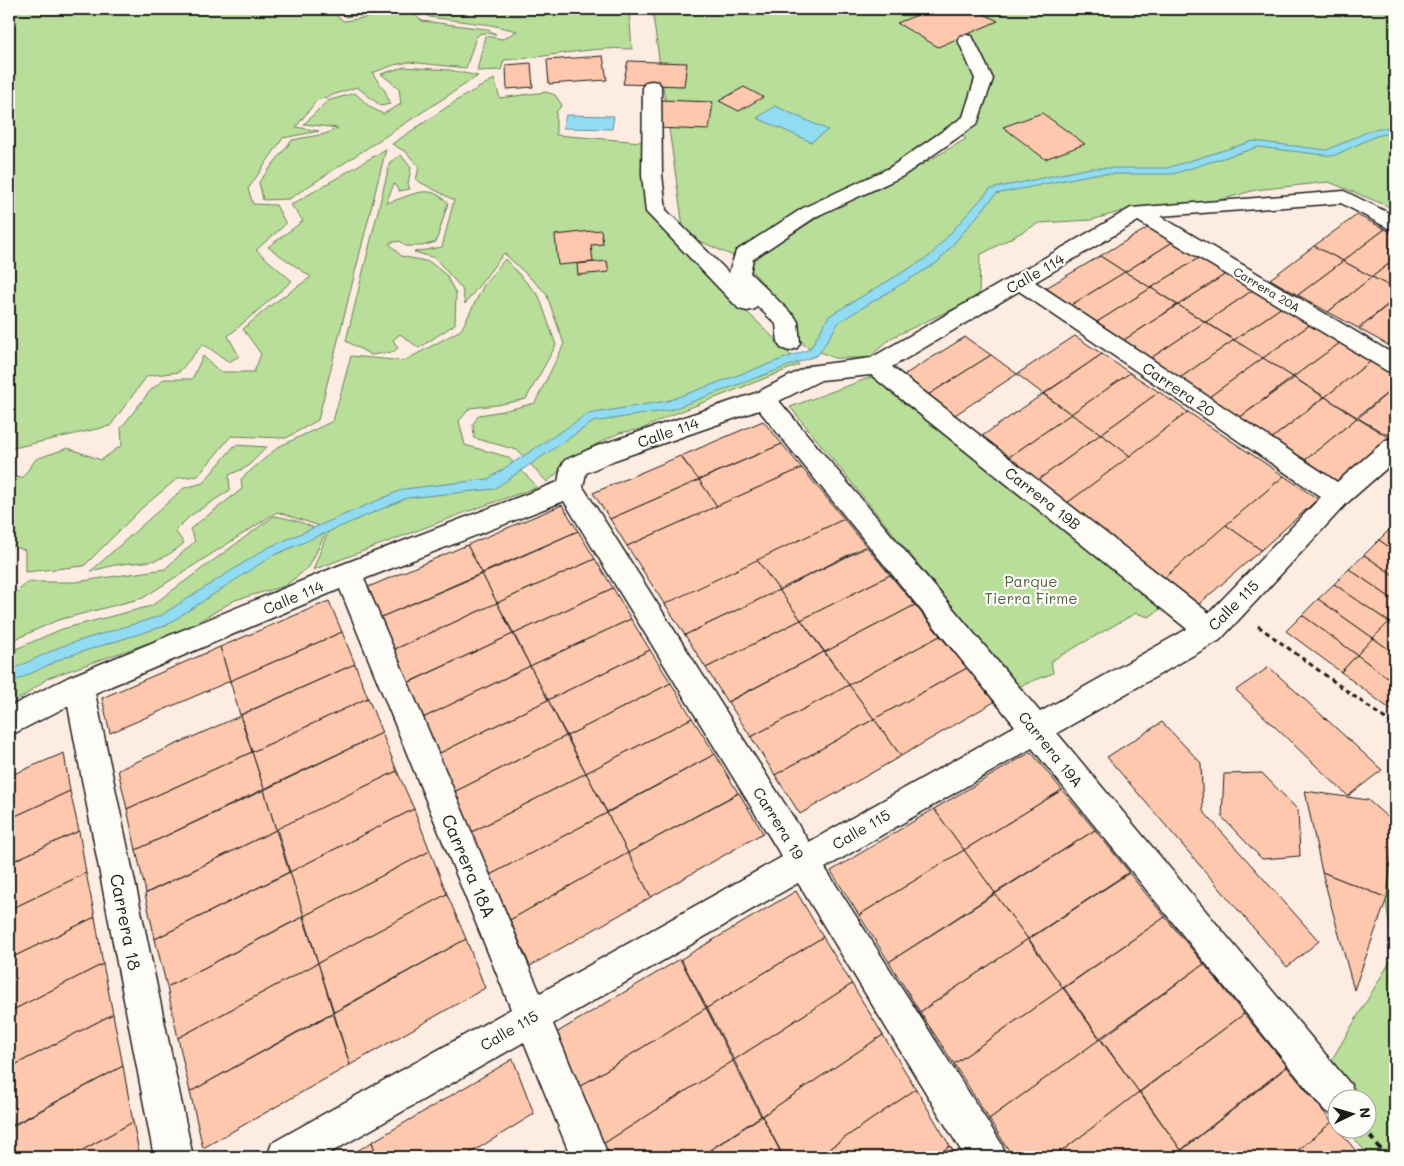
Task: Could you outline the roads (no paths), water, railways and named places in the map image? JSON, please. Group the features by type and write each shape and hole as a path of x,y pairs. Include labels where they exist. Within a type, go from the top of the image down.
{"street":[{"path":"789,343 787,322 754,292 739,274 743,256 810,212 896,172 971,120 984,79 966,40"},
{"path":"652,86 652,175 656,212 731,290 789,343 817,372"},
{"name":"Calle 114","path":"9,722 79,686 348,574 570,488 574,467 606,453 764,399 817,372 876,366 1138,212 1344,198 1395,224"},
{"name":"Carrera 20A","path":"1138,212 1395,365"},
{"name":"Carrera 20","path":"1020,282 1338,496"},
{"name":"Carrera 19B","path":"876,366 1210,631"},
{"name":"Carrera 19A","path":"764,399 1330,1088"},
{"name":"Calle 115","path":"286,1157 1210,631 1338,496 1395,447"},
{"name":"Carrera 19","path":"570,488 987,1157"},
{"name":"Carrera 18A","path":"348,574 590,1157"},
{"name":"Carrera 18","path":"79,686 174,1157"}],"water":[{"path":"775,106 828,130 811,142 757,118"},
{"path":"566,115 614,116 612,129 563,128"},
{"path":"1395,126 1395,132 1376,136 1333,156 1258,147 1173,174 1094,174 996,194 938,262 839,322 818,355 670,410 593,422 494,489 407,498 272,556 165,626 65,657 9,684 9,671 62,646 160,616 267,548 404,489 488,479 588,414 667,401 810,349 829,316 930,256 990,189 1090,168 1167,168 1253,141 1327,150 1369,131"}],"park label":[{"name":"Parque Tierra Firme","path":"1031,590"}]}
